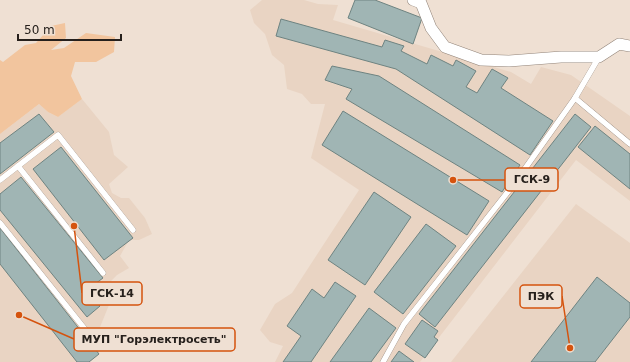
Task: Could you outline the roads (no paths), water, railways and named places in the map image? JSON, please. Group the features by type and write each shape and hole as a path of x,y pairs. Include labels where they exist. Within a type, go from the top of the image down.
{"street":[{"path":"413,0 421,3 431,28 445,47 481,60 510,61 561,57 599,57 619,44 630,46"}],"lane":[{"path":"383,362 404,324 514,184 575,98 599,57"},
{"path":"575,98 630,144"},
{"path":"0,180 58,135 133,230"},
{"path":"18,166 103,272"},
{"path":"0,223 96,343"}],"place":[{"name":"ГСК-9","path":"453,180"},
{"name":"ГСК-14","path":"74,226"},
{"name":"МУП \"Горэлектросеть\"","path":"19,315"},
{"name":"ПЭК","path":"570,348"}]}
